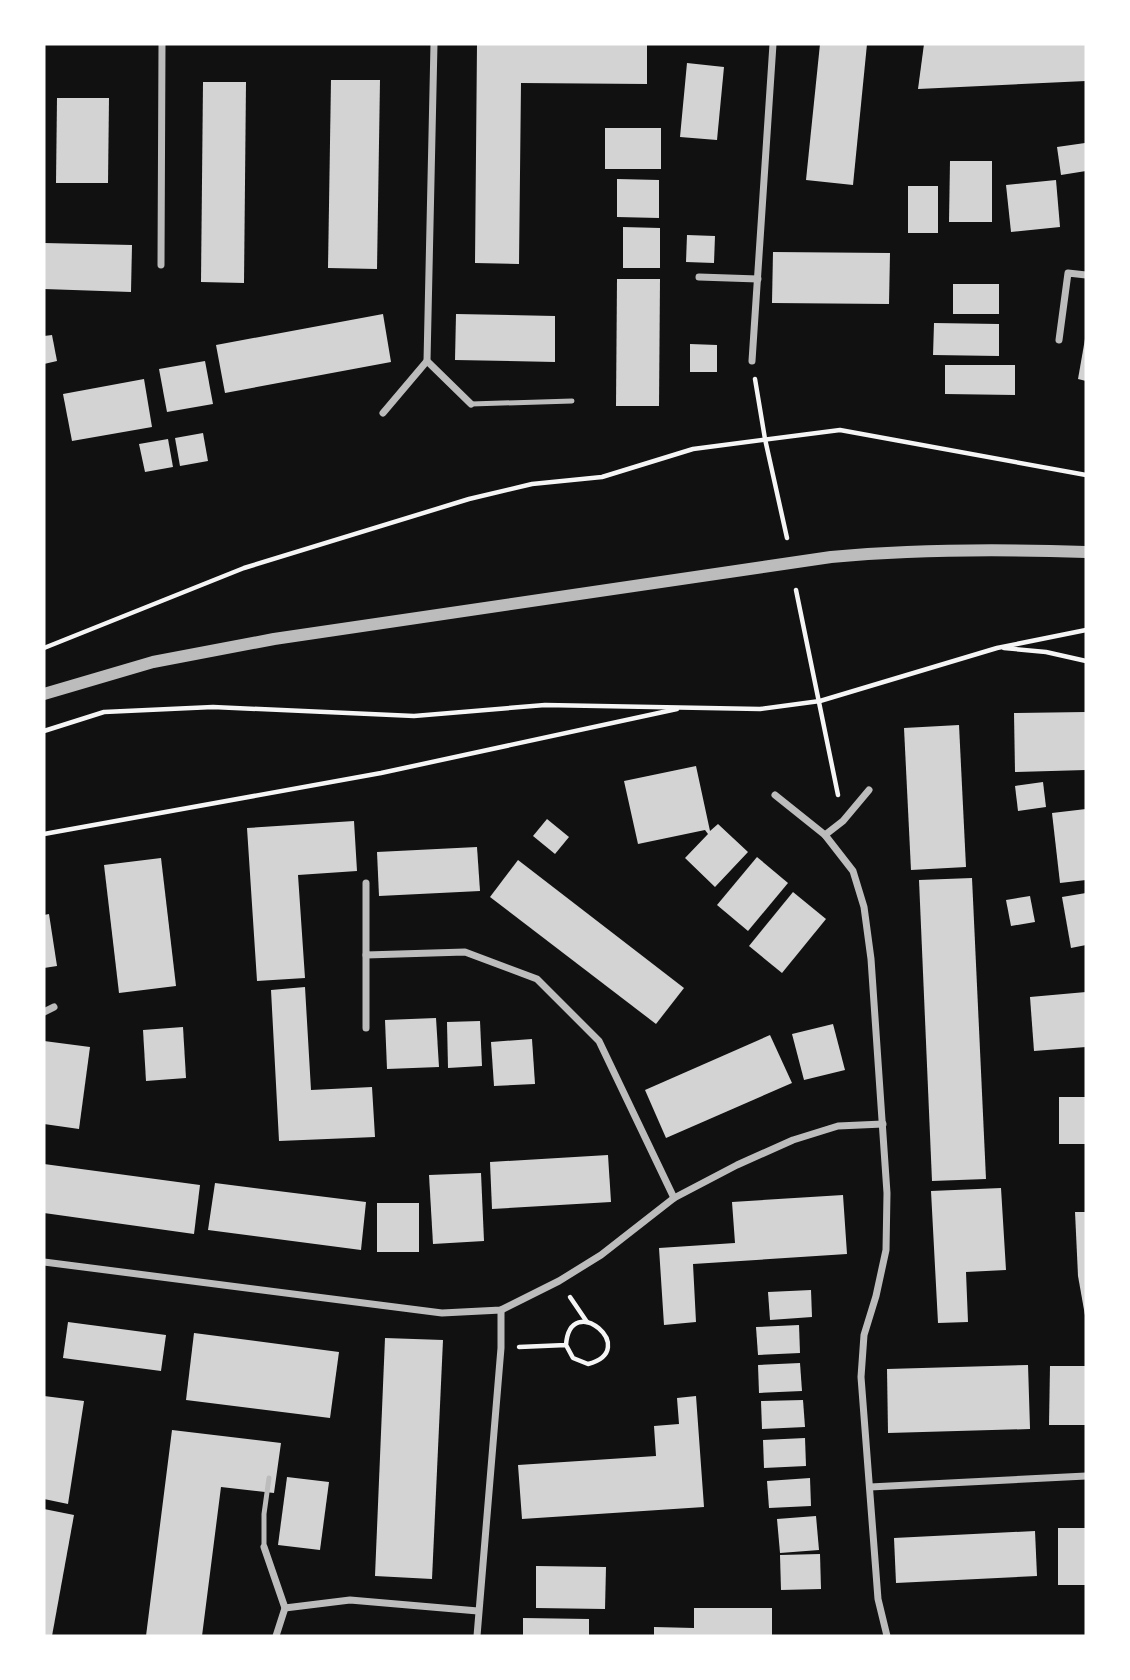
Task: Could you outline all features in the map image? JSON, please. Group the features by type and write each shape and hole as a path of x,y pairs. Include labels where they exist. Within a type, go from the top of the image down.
{"street":[{"path":"161,265 162,44"},
{"path":"383,412 427,362 434,44"},
{"path":"752,361 773,44"},
{"path":"1059,340 1069,272 1086,275"},
{"path":"699,277 758,279"},
{"path":"427,362 471,404"},
{"path":"44,694 153,662 274,639 748,569 890,552 993,549 1086,552"},
{"path":"825,835 843,821 869,790"},
{"path":"775,795 825,835 853,871 864,907 872,959 887,1192 886,1250 864,1335 861,1377 878,1599 887,1636"},
{"path":"366,883 366,1028"},
{"path":"366,955 465,952 537,979 599,1041 674,1198"},
{"path":"44,1012 54,1007"},
{"path":"44,1262 442,1313 501,1310 559,1281 601,1255 674,1198 737,1165 793,1140 838,1126 883,1124"},
{"path":"477,1636 501,1348 501,1310"},
{"path":"870,1487 1086,1476"},
{"path":"264,1547 285,1608 276,1636"},
{"path":"285,1608 350,1600 478,1611"}],"lane":[{"path":"471,404 572,401"},
{"path":"264,1547 268,1478"}],"path":[{"path":"752,361 765,439 787,538"},
{"path":"44,648 244,568 469,499 532,484 602,477 693,449 840,430 1086,475"},
{"path":"796,590 843,821"},
{"path":"44,731 104,712 212,706 414,716 545,705 760,709 820,701 997,648 1086,630"},
{"path":"997,648 1046,652 1086,661"},
{"path":"44,834 381,773 685,708"},
{"path":"559,1281 587,1322"},
{"path":"587,1322 598,1326 606,1334 606,1351 595,1362 579,1362 568,1352 566,1345 569,1331 580,1323 587,1322"},
{"path":"501,1348 566,1345"}],"building":[{"path":"477,44 647,44 647,84 521,83 519,264 475,263"},
{"path":"820,44 867,44 853,185 806,180"},
{"path":"924,44 1086,44 1086,81 918,89"},
{"path":"687,63 724,67 717,140 680,137"},
{"path":"331,80 380,80 377,269 328,268"},
{"path":"203,82 246,82 244,283 201,282"},
{"path":"57,98 109,98 108,183 56,183"},
{"path":"605,128 661,128 661,169 605,169"},
{"path":"1085,143 1086,171 1061,175 1057,147"},
{"path":"950,161 992,161 992,222 949,222"},
{"path":"617,179 659,180 659,218 617,217"},
{"path":"1056,180 1060,227 1011,232 1006,185"},
{"path":"908,186 938,186 938,233 908,233"},
{"path":"623,227 660,228 660,268 623,268"},
{"path":"687,235 715,236 714,263 686,262"},
{"path":"44,243 132,245 131,292 44,289"},
{"path":"773,252 890,253 889,304 772,303"},
{"path":"617,279 660,279 659,406 616,406"},
{"path":"953,284 999,284 999,314 953,314"},
{"path":"383,314 391,362 225,393 216,345"},
{"path":"456,314 555,316 555,362 455,360"},
{"path":"934,323 999,324 999,356 933,355"},
{"path":"52,335 57,361 44,364 44,336"},
{"path":"1086,339 1086,381 1078,379"},
{"path":"690,344 717,345 717,372 690,372"},
{"path":"205,361 213,404 167,412 159,369"},
{"path":"945,365 1015,365 1015,395 945,394"},
{"path":"144,379 152,427 72,441 63,394"},
{"path":"203,433 208,461 180,466 175,438"},
{"path":"168,439 173,467 145,472 139,444"},
{"path":"1086,712 1086,770 1015,772 1014,713"},
{"path":"959,725 966,867 911,870 904,728"},
{"path":"696,766 710,831 718,824 748,852 715,887 685,858 708,834 705,830 638,844 624,781"},
{"path":"1043,782 1046,807 1018,811 1015,786"},
{"path":"1086,809 1086,880 1060,883 1052,813"},
{"path":"547,819 569,837 555,854 533,836"},
{"path":"354,821 357,871 298,875 305,978 257,981 247,828"},
{"path":"477,847 480,891 379,896 377,852"},
{"path":"757,857 788,883 748,931 717,905"},
{"path":"161,858 176,986 119,993 104,865"},
{"path":"518,860 684,988 656,1024 490,897"},
{"path":"972,878 986,1179 932,1181 919,880"},
{"path":"793,892 826,919 782,973 749,946"},
{"path":"1086,893 1086,945 1071,948 1062,897"},
{"path":"1030,896 1035,922 1011,926 1006,900"},
{"path":"49,914 57,966 44,968 44,915"},
{"path":"305,987 311,1090 372,1087 375,1137 279,1141 271,990"},
{"path":"1086,992 1086,1047 1034,1051 1030,997"},
{"path":"436,1018 439,1067 387,1069 385,1020"},
{"path":"480,1021 482,1066 448,1068 447,1022"},
{"path":"833,1024 845,1070 804,1080 792,1034"},
{"path":"183,1027 186,1078 146,1081 143,1030"},
{"path":"770,1035 792,1083 666,1138 645,1090"},
{"path":"532,1039 535,1084 494,1086 491,1042"},
{"path":"44,1041 90,1047 79,1129 44,1124"},
{"path":"1059,1097 1086,1097 1086,1144 1059,1144"},
{"path":"608,1155 611,1202 492,1209 490,1162"},
{"path":"44,1164 200,1185 194,1234 44,1213"},
{"path":"481,1173 484,1241 433,1244 429,1175"},
{"path":"215,1183 366,1202 361,1250 208,1230"},
{"path":"1001,1188 1006,1270 966,1272 968,1322 938,1323 931,1191"},
{"path":"843,1195 847,1254 693,1264 696,1322 664,1325 659,1248 735,1243 732,1202"},
{"path":"377,1203 419,1203 419,1252 377,1252"},
{"path":"1075,1212 1086,1212 1086,1321 1078,1276"},
{"path":"811,1290 812,1317 770,1320 768,1292"},
{"path":"68,1322 166,1335 161,1371 63,1358"},
{"path":"799,1325 800,1353 758,1355 756,1327"},
{"path":"194,1333 339,1352 330,1418 186,1400"},
{"path":"385,1338 443,1340 432,1579 375,1576"},
{"path":"800,1363 802,1391 759,1393 758,1365"},
{"path":"1028,1365 1030,1429 888,1433 887,1369"},
{"path":"1050,1366 1086,1366 1086,1425 1049,1425"},
{"path":"44,1396 84,1401 68,1504 44,1499"},
{"path":"696,1396 704,1507 522,1519 518,1465 656,1456 654,1426 679,1424 677,1398"},
{"path":"803,1400 805,1427 762,1429 761,1401"},
{"path":"172,1430 281,1443 274,1493 221,1487 202,1636 146,1636"},
{"path":"805,1438 806,1466 764,1468 763,1440"},
{"path":"287,1477 329,1482 320,1550 278,1545"},
{"path":"810,1478 811,1506 769,1508 767,1481"},
{"path":"44,1509 74,1515 52,1636 44,1636"},
{"path":"816,1516 819,1550 780,1553 777,1519"},
{"path":"1058,1528 1086,1528 1086,1585 1058,1585"},
{"path":"1035,1531 1037,1576 896,1583 894,1538"},
{"path":"820,1554 821,1589 781,1590 780,1555"},
{"path":"536,1566 606,1567 605,1609 536,1608"},
{"path":"694,1608 772,1608 772,1636 654,1636 654,1627 694,1628"},
{"path":"523,1618 589,1619 589,1636 523,1636"}]}
